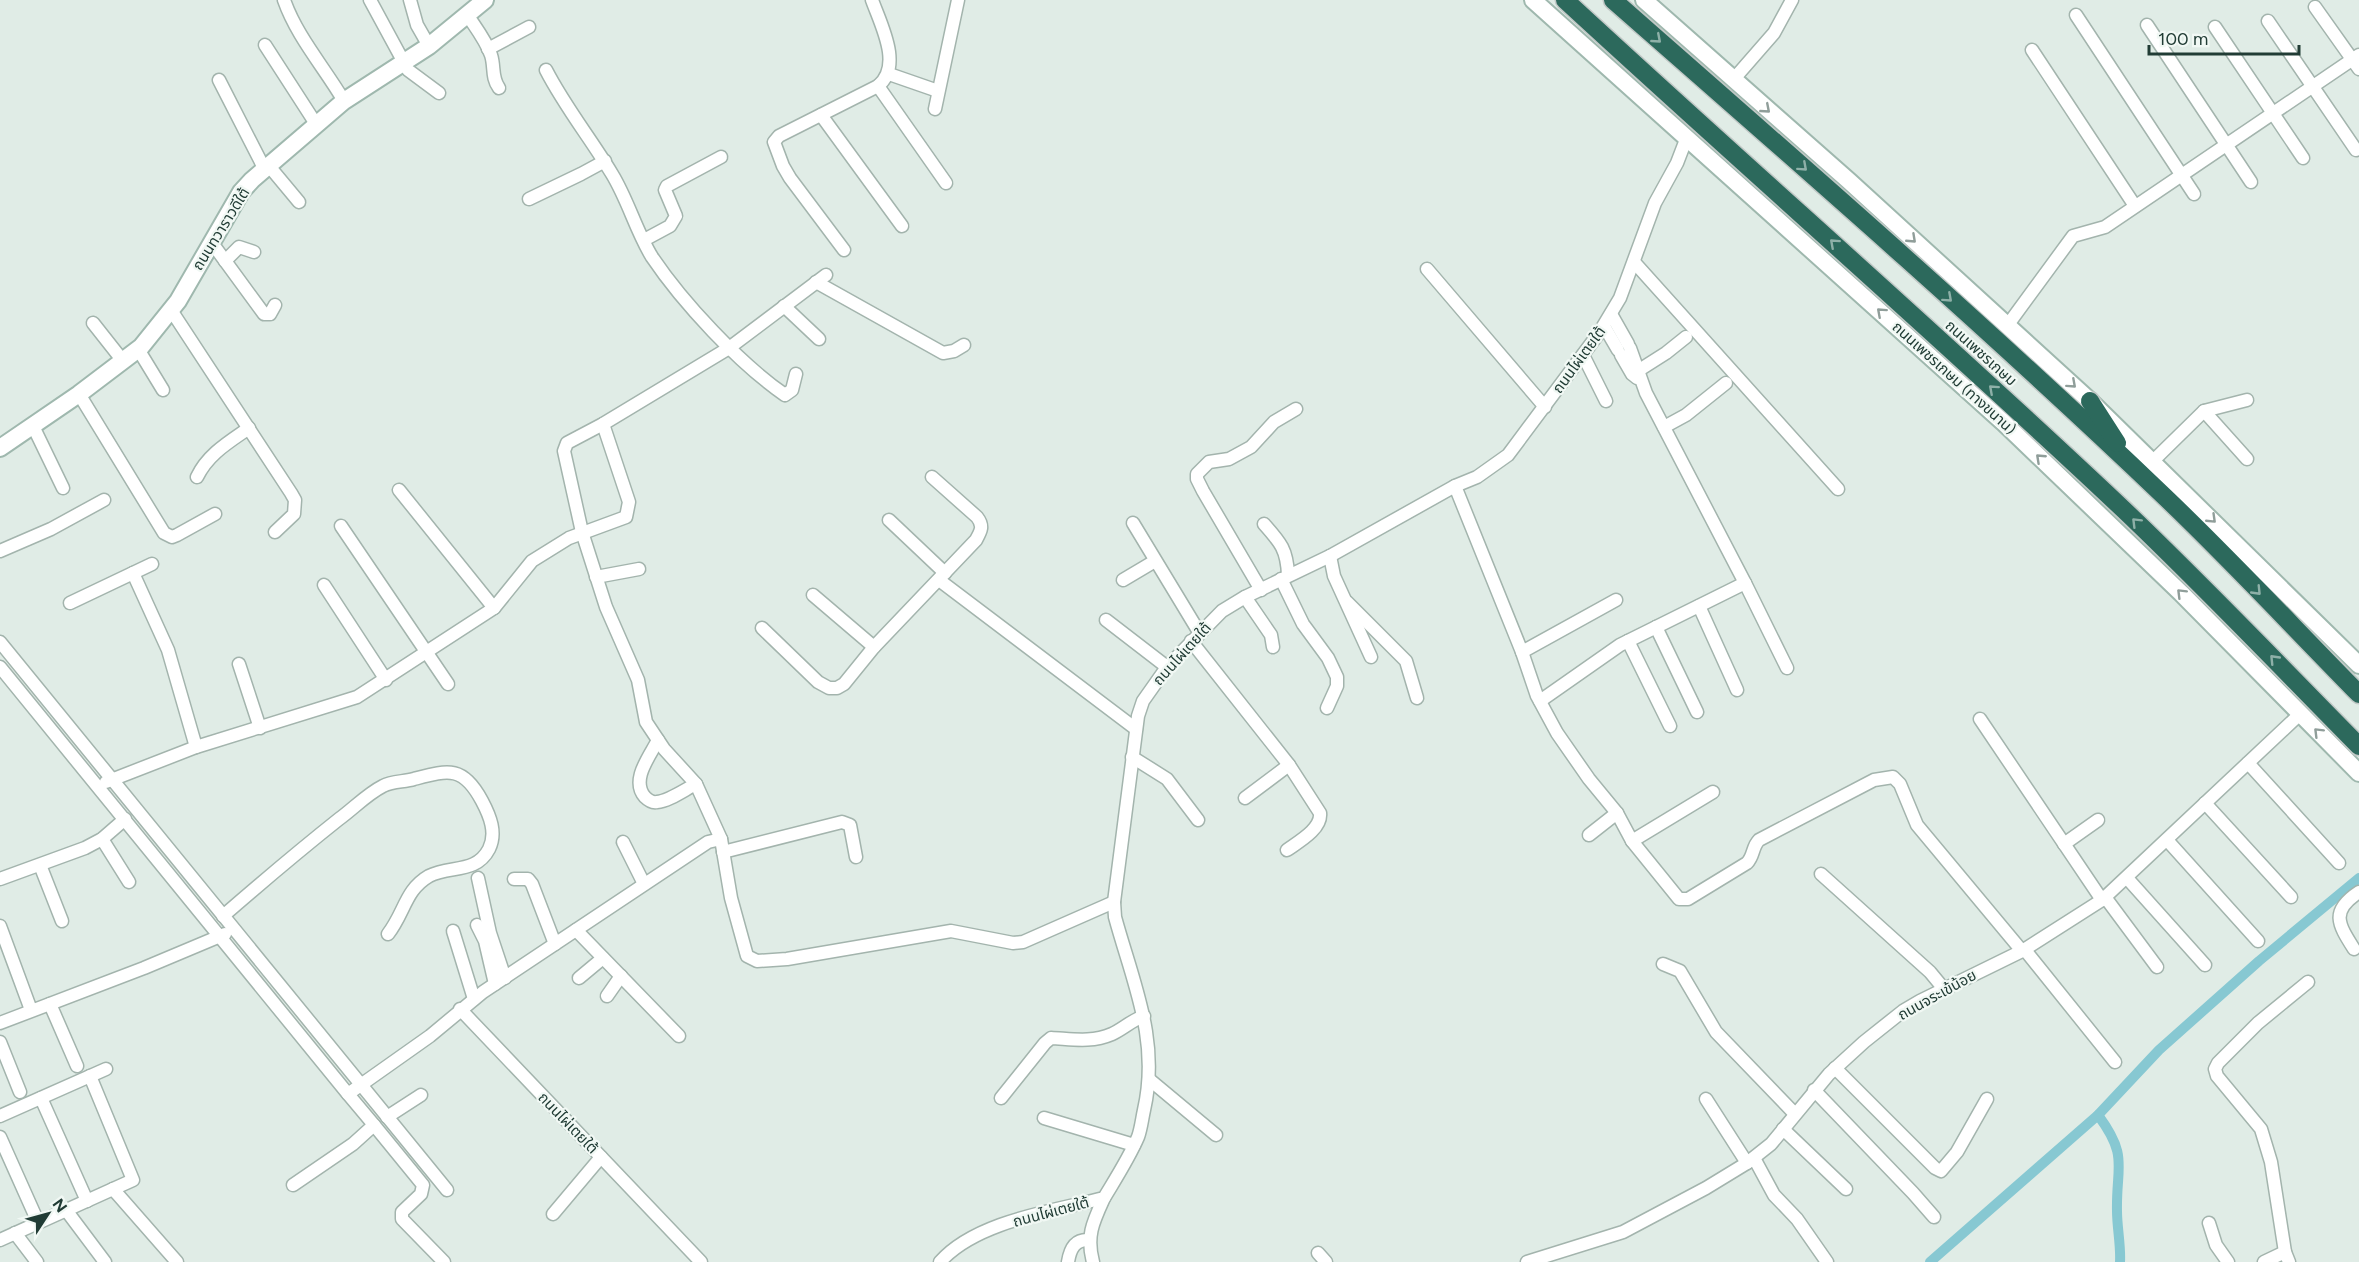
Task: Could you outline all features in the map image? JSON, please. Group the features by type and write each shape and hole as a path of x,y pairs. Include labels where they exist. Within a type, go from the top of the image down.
{"highway":[{"name":"ถนนเพชรเกษม","path":"1565,0 2100,488 2359,746"},
{"name":"ถนนเพชรเกษม","path":"1613,0 1799,164 2131,465 2359,694"},
{"path":"2090,401 2131,465"}],"main road":[{"name":"ถนนทวาราวดีใต้","path":"0,448 138,350 171,310 241,192 344,101 429,46 485,0"},
{"name":"ถนนเพชรเกษม (ทางขนาน)","path":"1533,0 2047,464 2181,593 2359,773"},
{"path":"1644,0 1849,181 2090,401 2359,665"}],"street":[{"path":"284,0 299,35 322,64 344,101"},
{"path":"370,0 403,62 412,74 439,93"},
{"path":"411,0 417,25 429,46"},
{"path":"844,250 790,178 774,142 778,136 878,86 889,74 889,53 872,0"},
{"path":"934,109 958,0"},
{"path":"1733,80 1774,33 1792,0"},
{"path":"2007,326 2073,236 2105,227 2313,87 2357,62 2315,8"},
{"path":"2076,15 2194,194"},
{"path":"468,16 492,58 493,76 499,88"},
{"path":"2268,21 2356,150"},
{"path":"2146,25 2251,182"},
{"path":"488,49 529,27"},
{"path":"2215,27 2303,158"},
{"path":"265,45 316,124"},
{"path":"2032,50 2135,206"},
{"path":"546,70 558,94 621,188 651,255 668,279 729,348 785,395 792,390 796,374"},
{"path":"889,74 938,91"},
{"path":"219,80 267,168 300,202"},
{"path":"878,86 946,183"},
{"path":"821,115 902,226"},
{"name":"ถนนไผ่เตยใต้","path":"944,1260 995,1227 1104,1198 1139,1136 1150,1080 1144,1016 1115,917 1114,902 1136,729 1143,701 1167,667 1222,611 1245,597 1330,556 1455,486 1477,477 1508,455 1611,315 1620,298 1655,203 1677,163 1687,137"},
{"path":"644,240 670,226 676,216 665,190 667,186 721,157"},
{"path":"529,198 605,161"},
{"path":"212,243 264,314 268,316 275,305"},
{"path":"225,261 239,247 254,252"},
{"path":"1634,262 1838,489"},
{"path":"1427,269 1545,407"},
{"path":"964,345 954,351 943,353 821,279 729,348 603,424 567,443 564,451 582,532 615,628 638,680 646,722 658,741 696,784 722,846 740,934 747,956 757,961 788,958 951,931 1013,943 1023,942 1114,902"},
{"path":"784,306 819,339"},
{"path":"171,310 295,500 294,514 275,532"},
{"path":"1611,315 1624,349 1787,668"},
{"path":"93,323 123,361"},
{"path":"1604,326 1624,349"},
{"path":"1637,375 1686,337"},
{"path":"138,350 163,390"},
{"path":"1583,355 1606,401"},
{"path":"1664,427 1691,411 1726,382"},
{"path":"79,394 164,533 172,537 215,514"},
{"path":"2153,461 2204,411 2247,400"},
{"path":"1261,590 1203,491 1197,474 1209,462 1229,459 1251,447 1274,422 1296,409"},
{"path":"2204,411 2247,459"},
{"path":"99,787 111,779 196,747 344,702 386,680 494,608 532,561 561,542 582,532 620,521 629,513 629,502 603,424"},
{"path":"33,426 63,488"},
{"path":"197,477 214,453 249,428"},
{"path":"762,628 818,682 837,688 844,684 874,647 942,577 976,540 982,530 982,523 932,477"},
{"path":"1455,486 1540,701 1568,750 1617,813 1632,841 1679,899 1683,900 1747,863 1751,859 1753,847 1759,840 1874,780 1893,777 1900,784 1917,825 2115,1062"},
{"path":"399,490 494,608"},
{"path":"0,551 51,529 104,500"},
{"path":"889,520 942,577 1136,729"},
{"path":"1133,523 1195,637 1289,765 1314,803 1321,818 1311,832 1287,850"},
{"path":"1264,524 1284,549 1287,558 1285,577 1303,624 1328,658 1337,676 1337,686 1327,708"},
{"path":"341,526 448,684"},
{"path":"1330,556 1330,567 1371,657"},
{"path":"1123,580 1155,561"},
{"path":"70,603 152,564"},
{"path":"596,577 639,569"},
{"path":"133,573 168,650 196,747"},
{"path":"1540,701 1628,641 1745,583"},
{"path":"324,585 386,680"},
{"path":"813,595 874,647"},
{"path":"1245,597 1271,635 1273,647"},
{"path":"1522,652 1616,600"},
{"path":"1347,602 1406,661 1417,698"},
{"path":"1699,606 1737,690"},
{"path":"1106,620 1167,667"},
{"path":"1656,627 1696,712"},
{"path":"1628,641 1670,726"},
{"path":"0,642 447,1190"},
{"path":"239,664 260,728"},
{"path":"0,667 423,1185 421,1194 402,1212 402,1219 444,1262"},
{"name":"ถนนจระเข้น้อย","path":"1527,1262 1623,1232 1750,1161 1783,1129 1835,1068 1903,1011 2024,951 2103,899 2300,714"},
{"path":"1980,719 2103,899 2157,967"},
{"path":"658,741 641,773 639,787 642,794 651,802 658,802 696,784"},
{"path":"1132,757 1167,779 1198,820"},
{"path":"2247,763 2339,863"},
{"path":"1245,798 1289,765"},
{"path":"223,916 383,786 441,771 461,776 470,783 490,818 493,831 488,850 483,858 474,864 462,869 436,873 417,885 410,891 398,921 388,934"},
{"path":"1632,841 1713,792"},
{"path":"2205,802 2291,897"},
{"path":"1589,835 1617,813"},
{"path":"0,879 85,848 102,839 125,819"},
{"path":"2064,844 2098,820"},
{"path":"348,1094 430,1036 474,999 703,845 722,846 847,822 850,825 856,857"},
{"path":"102,839 129,882"},
{"path":"2167,840 2258,940"},
{"path":"623,842 644,884"},
{"path":"40,865 62,921"},
{"path":"1821,874 1930,972 1944,989"},
{"path":"478,878 500,981"},
{"path":"2127,878 2205,965"},
{"path":"514,879 528,879 532,884 555,944"},
{"path":"2354,949 2340,926 2339,917 2344,903 2359,892"},
{"path":"477,925 500,981"},
{"path":"0,926 32,1010"},
{"path":"0,1023 234,929"},
{"path":"576,930 679,1036"},
{"path":"453,931 474,999"},
{"path":"579,978 603,958"},
{"path":"1663,964 1680,971 1716,1032 1795,1114"},
{"path":"607,996 621,976"},
{"path":"2264,1262 2287,1257 2271,1162 2261,1130 2217,1076 2215,1069 2218,1063 2258,1023 2308,982"},
{"path":"50,1004 77,1066"},
{"name":"ถนนไผ่เตยใต้","path":"460,1009 701,1262"},
{"path":"1001,1098 1051,1038 1073,1041 1102,1038 1114,1034 1133,1020 1144,1016"},
{"path":"0,1042 20,1092"},
{"path":"1835,1068 1935,1168 1941,1171 1957,1152 1987,1099"},
{"path":"0,1116 105,1069"},
{"path":"0,1240 133,1180 90,1076"},
{"path":"1150,1080 1216,1135"},
{"path":"1814,1090 1913,1192 1934,1217"},
{"path":"387,1117 421,1095"},
{"path":"40,1098 87,1201"},
{"path":"1706,1099 1774,1195 1797,1219 1827,1262"},
{"path":"1044,1118 1134,1145"},
{"path":"293,1185 353,1144 374,1125"},
{"path":"1783,1129 1846,1189"},
{"path":"0,1137 39,1222"},
{"path":"553,1214 601,1157"},
{"path":"113,1189 177,1262"},
{"path":"1093,1262 1089,1240 1095,1217 1104,1198"},
{"path":"66,1210 105,1262"},
{"path":"2209,1223 2216,1245 2228,1262"},
{"path":"15,1233 37,1262"},
{"path":"1068,1262 1070,1250 1076,1243 1089,1240"}],"waterway":[{"path":"1930,1262 2098,1115 2159,1050 2259,961 2359,878"},
{"path":"2098,1115 2114,1141 2119,1162 2117,1211 2120,1262"}]}
